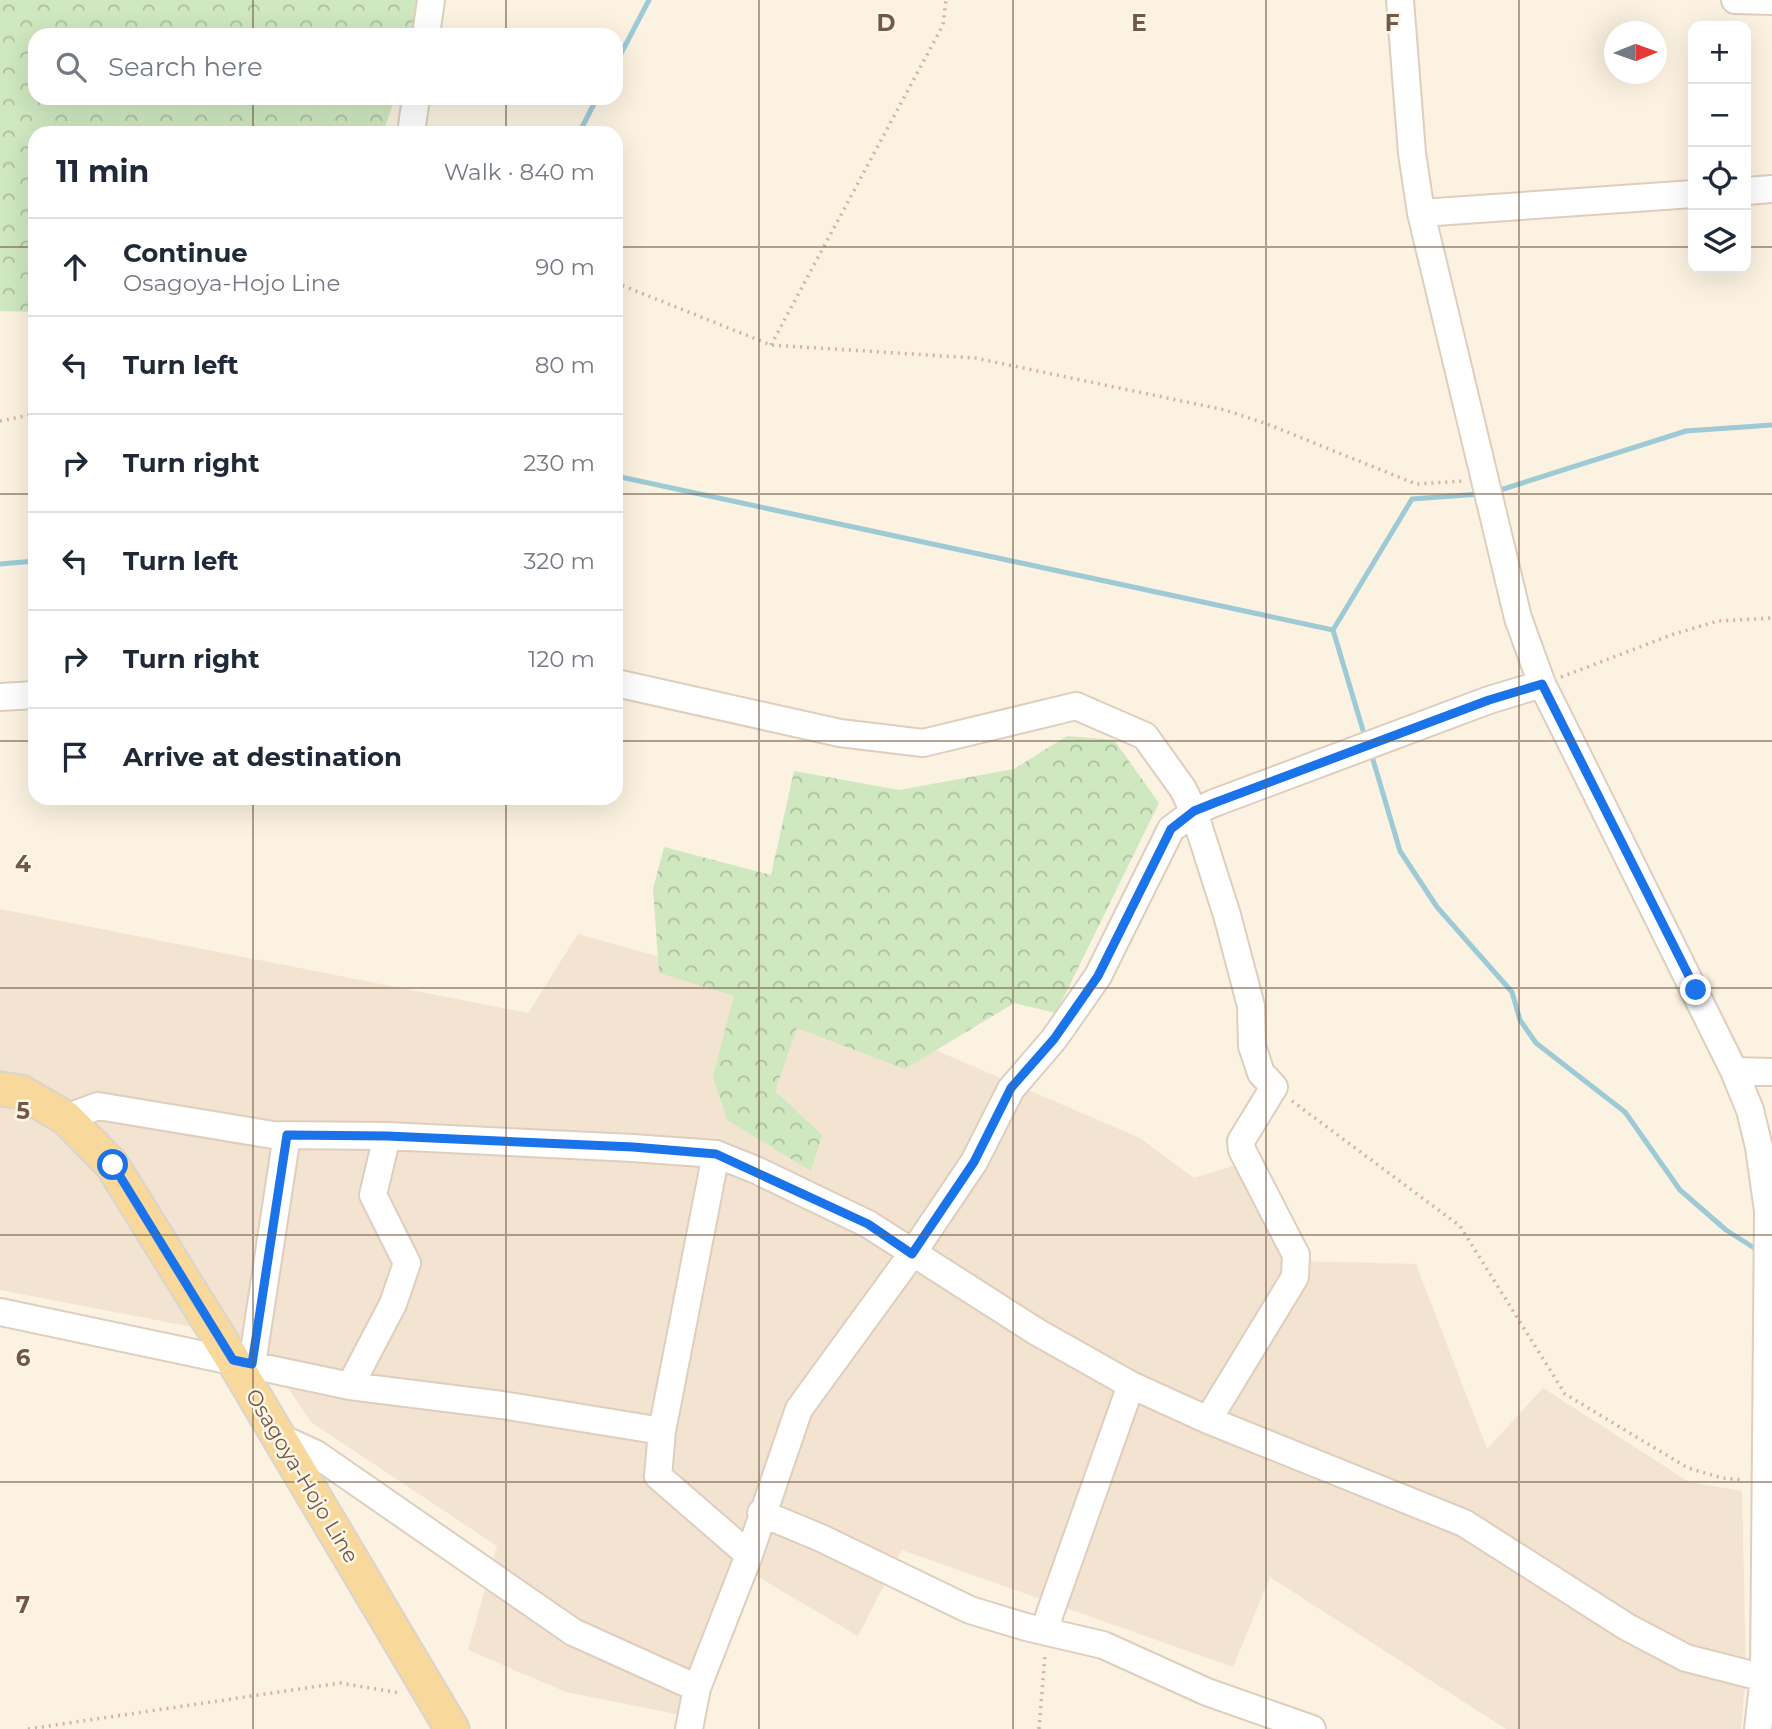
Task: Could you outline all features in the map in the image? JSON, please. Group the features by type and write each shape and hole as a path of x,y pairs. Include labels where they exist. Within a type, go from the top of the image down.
{"main road":[{"name":"Osagoya-Hojo Line","path":"1,1095 22,1093 66,1118 113,1165 242,1362 279,1437 452,1729"}],"street":[{"path":"427,28 431,0"},
{"path":"1400,0 1412,153 1421,213 1518,618 1542,684 1734,1071 1750,1111 1759,1147 1768,1211 1768,1679 1758,1729"},
{"path":"1735,0 1772,1"},
{"path":"412,126 415,105"},
{"path":"1751,191 1772,189"},
{"path":"1421,213 1688,194"},
{"path":"689,1729 697,1688 749,1555 761,1513 799,1409 912,1254 974,1162 1011,1088 1054,1039 1098,976 1171,829 1194,811 1489,700 1542,684"},
{"path":"623,685 840,733 923,743 1076,706 1145,736 1183,789 1194,811 1227,915 1251,1006 1252,1046 1261,1073 1274,1087 1241,1141 1242,1150 1296,1255 1295,1276 1208,1420"},
{"path":"0,697 28,695"},
{"path":"1734,1071 1772,1072"},
{"path":"66,1118 98,1106 274,1135 387,1136 633,1147 716,1154 868,1224 1037,1332 1131,1385 1208,1420 1368,1482 1464,1523 1627,1627 1686,1658 1768,1679"},
{"path":"242,1362 287,1135"},
{"path":"350,1386 393,1304 407,1263 373,1195 387,1136"},
{"path":"716,1154 662,1431 658,1476 749,1555"},
{"path":"0,1312 350,1386 502,1405 662,1431"},
{"path":"1047,1632 1049,1616 1131,1385"},
{"path":"279,1437 316,1454 573,1632 697,1688"},
{"path":"761,1513 821,1538 970,1610 1103,1645 1207,1692 1312,1729"}],"path":[{"path":"771,345 943,24 946,0"},
{"path":"623,286 771,345 975,358 1225,410 1267,424 1416,484 1486,479"},
{"path":"0,421 28,415"},
{"path":"1542,684 1674,634 1718,621 1772,618"},
{"path":"1274,1087 1460,1226 1565,1395 1688,1468 1722,1478 1766,1482"},
{"path":"1040,1729 1047,1632"},
{"path":"28,1729 340,1683 400,1693 427,1686"}],"shaded area":[{"path":"0,909 528,1013 578,934 828,1004 1140,1138 1194,1178 1252,1160 1295,1261 1416,1264 1487,1449 1543,1388 1689,1482 1742,1491 1746,1673 1741,1729 1506,1729 1270,1577 1233,1667 902,1550 858,1636 752,1573 701,1719 566,1692 468,1650 497,1546 311,1422 255,1339 0,1290"}],"green space":[{"path":"0,0 428,0 418,28 28,28 28,105 393,105 385,126 28,126 28,312 0,311"},
{"path":"1067,736 1114,740 1159,803 1056,1013 1014,1003 905,1069 797,1028 775,1091 822,1135 811,1171 727,1120 713,1076 734,996 659,973 653,889 664,847 771,875 794,771 899,790 1014,769"}],"waterway":[{"path":"623,50 649,0"},
{"path":"583,126 593,105"},
{"path":"1497,491 1686,431 1772,425"},
{"path":"623,478 1333,630 1365,737"},
{"path":"1333,630 1412,499 1480,494"},
{"path":"0,564 28,562"},
{"path":"1371,753 1400,851 1437,907 1512,992 1520,1020 1536,1043 1625,1112 1680,1190 1726,1230 1759,1251"}],"route":[{"path":"113,1165 233,1360 252,1364 287,1135 387,1136 633,1147 716,1154 868,1224 912,1254 974,1162 1011,1088 1054,1039 1098,976 1171,829 1194,811 1214,803 1489,700 1542,684 1696,990"}]}
